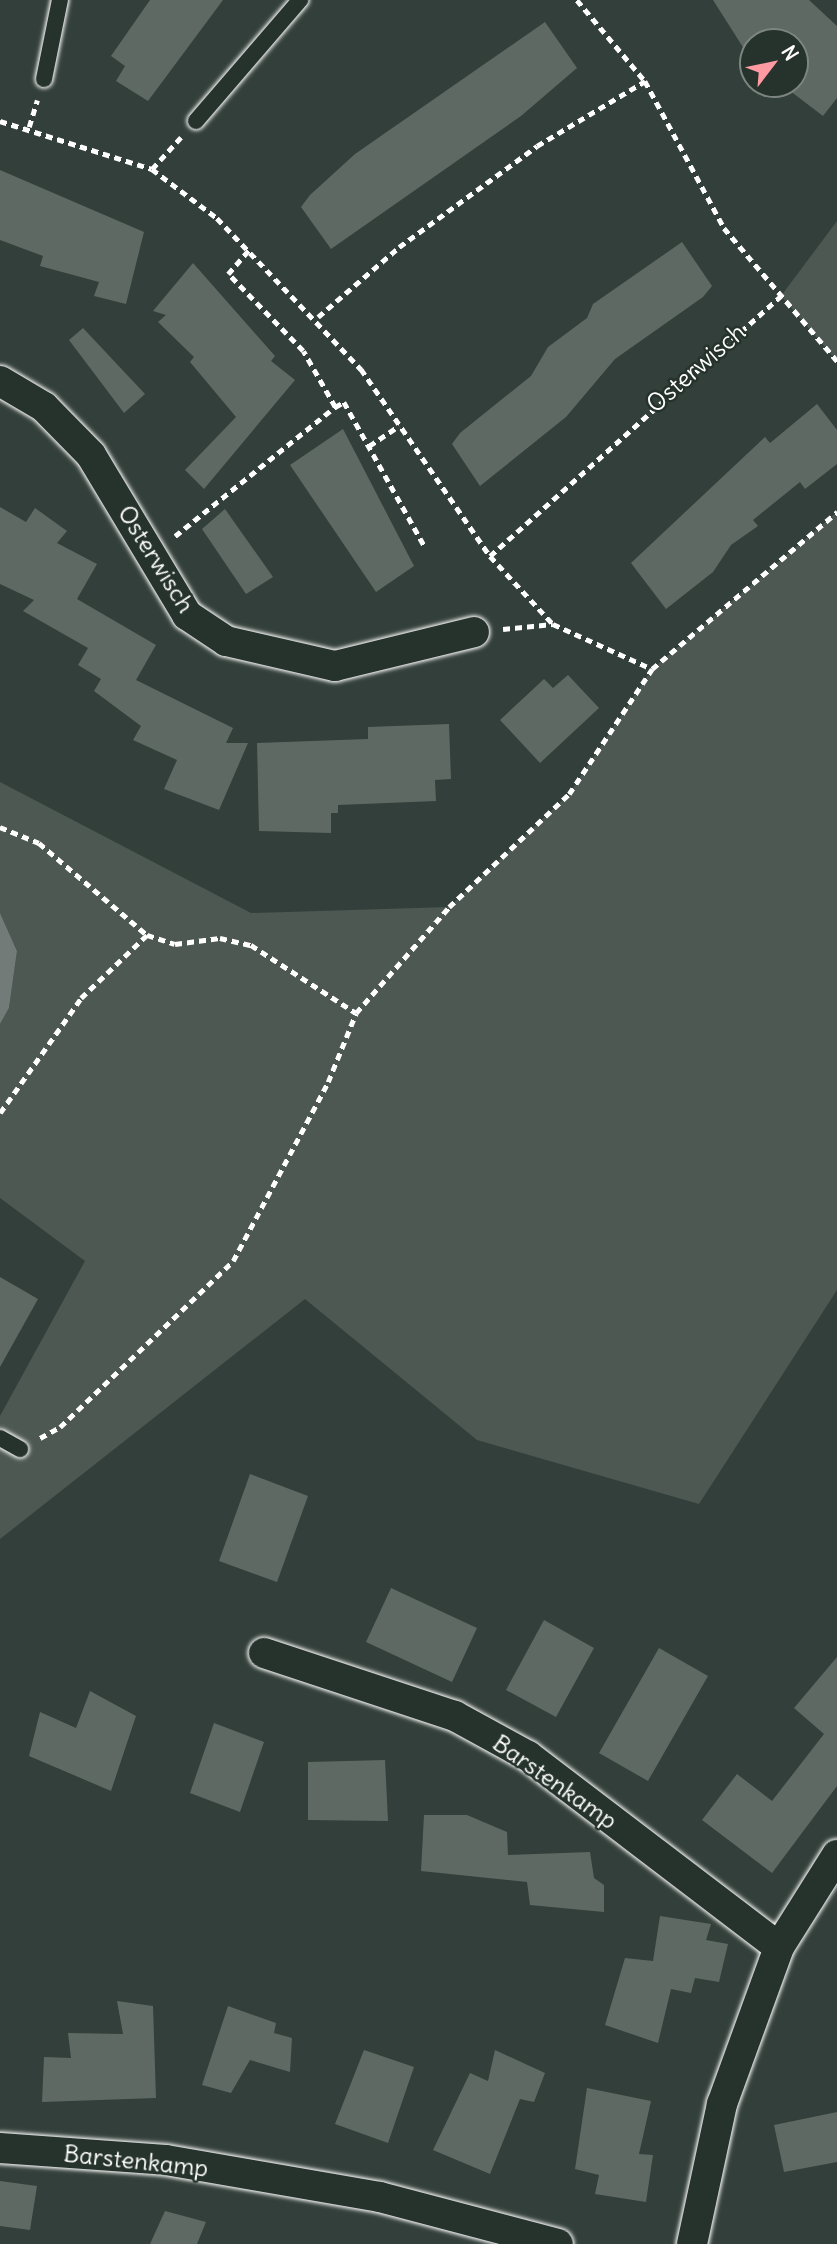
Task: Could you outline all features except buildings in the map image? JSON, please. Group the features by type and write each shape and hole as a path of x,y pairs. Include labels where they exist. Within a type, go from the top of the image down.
{"street":[{"name":"Osterwisch","path":"0,381 44,407 91,455 187,615 226,641 279,658 335,666 474,632"},
{"name":"Barstenkamp","path":"264,1653 455,1716 527,1756 779,1947"},
{"path":"692,2244 722,2104 779,1947 837,1855"},
{"name":"Barstenkamp","path":"0,2148 206,2167 380,2197 558,2244"}],"lane":[{"path":"44,79 60,0"},
{"path":"196,121 300,0"},
{"path":"0,1437 20,1449"}],"path":[{"path":"577,0 645,81 724,228 837,361"},
{"path":"318,317 399,247 537,146 645,81"},
{"path":"0,121 152,169 250,249 318,317 399,426 489,556 553,624 652,669"},
{"path":"152,169 196,121"},
{"path":"250,249 228,274 303,351 335,407"},
{"name":"Osterwisch","path":"489,556 781,296"},
{"path":"153,555 344,401 425,547"},
{"path":"369,446 399,426"},
{"path":"20,1449 61,1427 233,1261 328,1082 356,1013 449,907 569,794 652,669 837,512"},
{"path":"474,632 553,624"},
{"path":"0,827 39,843 146,935 176,944 220,938 251,945 356,1013"},
{"path":"0,1113 81,998 146,935"}],"shaded area":[{"path":"837,221 837,361 781,296"},
{"path":"837,512 837,1290 699,1504 477,1440 305,1299 0,1539 0,1416 85,1261 0,1198 0,1024 9,1008 17,951 0,913 0,782 251,913 449,907 569,794 652,669"},
{"path":"0,913 17,951 9,1008 0,1024"}]}
